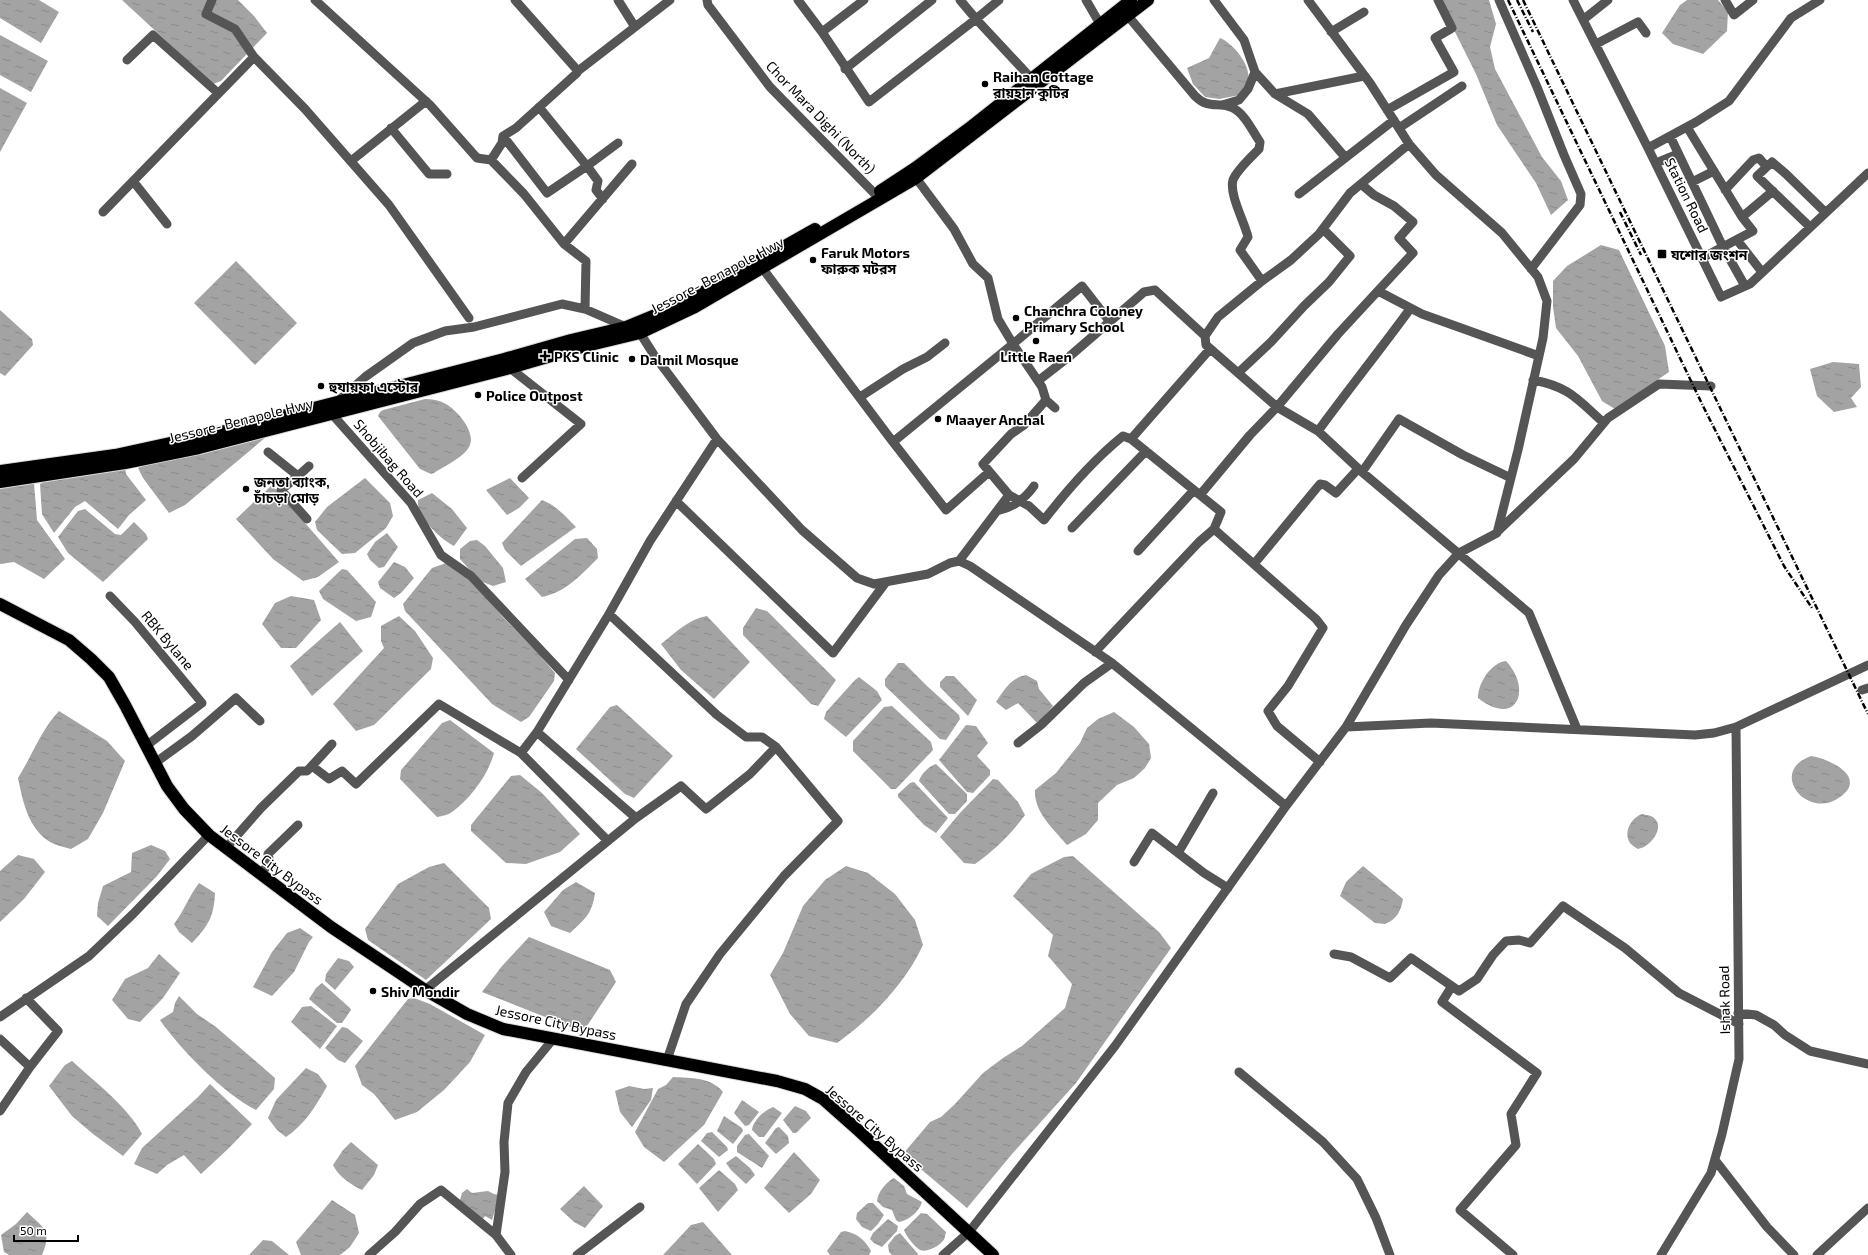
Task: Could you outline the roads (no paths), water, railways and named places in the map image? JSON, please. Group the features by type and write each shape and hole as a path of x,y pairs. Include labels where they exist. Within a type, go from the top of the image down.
{"highway":[{"name":"Jessore- Benapole Hwy","path":"0,471 115,455 225,431 504,359 570,340 626,327 682,304 875,194 915,168 972,126 1131,0"},
{"name":"Jessore- Benapole Hwy","path":"0,482 125,463 199,448 640,333 695,307 916,178 1148,0"},
{"name":"Jessore City Bypass","path":"0,604 69,640 109,677 167,786 184,809 209,835 350,940 425,990 488,1024 514,1032 554,1038 777,1081 805,1089 823,1100 858,1130 993,1255"}],"street":[{"path":"212,0 206,14 235,29 254,57 305,109 351,161 389,205 469,318"},
{"path":"315,0 426,101 477,158 491,160 524,194 564,244 586,261 584,309"},
{"path":"515,0 578,71 670,0"},
{"name":"Chor Mara Dighi (North)","path":"707,0 708,5 770,87 875,194"},
{"path":"798,0 822,32 869,102 999,0"},
{"path":"822,32 864,0"},
{"path":"846,69 932,0"},
{"path":"960,0 1031,78"},
{"path":"1086,0 1100,24"},
{"path":"1214,0 1244,40 1255,72 1275,94 1308,114 1345,157"},
{"path":"1308,0 1364,76 1409,144 1436,175 1502,234 1538,277 1547,301 1543,338 1497,533"},
{"path":"1387,110 1454,72 1435,38 1452,28 1438,0"},
{"path":"1498,0 1537,87 1581,194 1580,205 1531,269"},
{"name":"Station Road","path":"1573,0 1584,19 1721,297 1750,284 1868,173"},
{"path":"1584,19 1608,0"},
{"path":"1725,0 1734,15 1753,0"},
{"path":"1648,148 1687,127 1729,101 1792,18 1820,0"},
{"path":"622,1 635,27"},
{"path":"1332,32 1364,12"},
{"path":"1128,16 1195,96 1203,103 1233,108 1243,116 1260,142 1259,149 1233,180 1233,194 1245,222 1248,237 1240,250 1262,281"},
{"path":"1596,44 1638,22 1646,33"},
{"path":"127,60 153,35 218,93"},
{"path":"103,212 254,57"},
{"path":"1220,106 1239,100 1248,89 1255,72"},
{"path":"503,136 516,128 577,73"},
{"path":"1275,94 1364,76"},
{"path":"1298,194 1345,157 1396,124 1462,86"},
{"path":"351,161 426,101"},
{"path":"539,107 598,181 596,190 603,199"},
{"path":"1687,127 1742,218 1753,231 1702,258"},
{"path":"391,128 429,174 447,174"},
{"path":"491,160 502,143 503,136"},
{"path":"503,136 547,193 618,143"},
{"path":"1670,136 1723,247 1745,286"},
{"path":"1409,144 1350,193 1322,229 1291,260 1262,281 1218,317 1205,336 1206,345 1277,407 1318,431 1360,470 1529,613 1576,729"},
{"path":"1656,164 1678,154"},
{"path":"1725,190 1753,160 1759,158 1766,166"},
{"path":"1810,227 1757,176 1766,166 1772,162 1825,212"},
{"path":"564,244 632,164"},
{"path":"1692,182 1714,171"},
{"path":"916,178 954,229 972,264 988,278 998,319 1038,380 1046,395 1046,400 1055,408"},
{"path":"133,181 167,224"},
{"path":"1138,551 1197,493 1277,407 1338,334 1413,253 1399,238 1414,222 1394,206 1374,195 1361,184"},
{"path":"1742,218 1773,191"},
{"path":"1238,373 1271,342 1304,306 1329,282 1350,256 1322,229"},
{"path":"1737,240 1762,272"},
{"path":"763,268 893,442 946,510 989,472"},
{"path":"893,442 1082,286 1110,322"},
{"path":"1038,380 1110,322 1144,292 1154,290 1205,336"},
{"path":"1378,291 1410,309 1539,356"},
{"path":"338,402 365,377 413,343 439,333 512,318 562,304 584,309 640,333 654,355 717,439 802,530 857,578 874,584 928,574 959,561 1009,495"},
{"path":"1318,431 1359,374 1410,309"},
{"path":"860,397 903,369 927,357 945,343"},
{"path":"1131,439 1210,349"},
{"path":"510,368 581,424 522,478"},
{"path":"1533,380 1553,384 1573,394 1604,423"},
{"path":"943,1255 969,1232 1115,1046 1286,806 1346,727 1406,625 1439,575 1459,553 1497,533 1574,459 1608,418 1659,384 1711,386"},
{"path":"1046,400 1024,425 1011,434 983,464 1009,495 1029,506 1044,520 1073,482 1123,436 1131,439 1221,512 1214,529 1199,542 1095,652"},
{"name":"Shobjibag Road","path":"330,413 411,503 441,555 471,576 569,680"},
{"path":"1254,564 1320,484 1325,485 1336,493 1360,470 1399,419 1463,455 1511,478"},
{"path":"521,753 537,732 569,680 609,614 650,541 717,439"},
{"path":"1072,528 1146,451"},
{"path":"268,452 298,476"},
{"path":"307,519 281,490 309,466"},
{"path":"997,511 1010,508 1028,495 1034,486"},
{"path":"676,501 833,653 886,582"},
{"path":"1214,529 1316,618 1324,628 1288,686 1268,711 1277,726 1320,762"},
{"path":"959,561 970,566 1112,663 1286,806"},
{"name":"RBK Bylane","path":"110,596 135,622 214,717"},
{"path":"609,614 717,716 746,736 762,737 776,747 838,821 784,876 720,954 686,1004 667,1060"},
{"path":"1018,743 1041,725 1084,683 1112,663"},
{"path":"1346,727 1431,723 1695,735 1714,733 1736,727 1868,665"},
{"path":"155,763 192,736 236,698 260,721"},
{"path":"146,746 202,703"},
{"path":"332,744 312,766 328,779 342,771 356,784 439,704 521,753 608,841"},
{"name":"Ishak Road","path":"1661,1255 1711,1173 1739,1059 1736,727"},
{"path":"537,732 636,818"},
{"path":"425,990 636,818 681,786 706,809 750,774 776,747"},
{"path":"226,848 261,808 299,771 307,771 322,755"},
{"path":"1178,853 1213,794"},
{"path":"260,874 270,863 268,854 298,825"},
{"path":"1134,862 1152,833 1204,873 1228,888"},
{"path":"0,1017 89,956 133,914 209,835"},
{"path":"1334,954 1351,958 1390,978 1411,958 1459,991 1477,979 1493,955 1506,941 1519,940 1530,943 1563,906 1625,948 1679,994 1739,1024"},
{"path":"1452,986 1442,1002 1537,1073 1511,1114 1516,1145 1460,1210 1513,1255"},
{"path":"0,1112 30,1067 58,1031 26,998"},
{"path":"1738,1013 1756,1015 1774,1025 1785,1035 1810,1051 1868,1064"},
{"path":"496,1236 505,1172 504,1142 508,1103 526,1072 554,1038"},
{"path":"0,1039 30,1067"},
{"path":"1239,1072 1323,1142 1357,1179 1376,1218 1390,1255"},
{"path":"1715,1160 1767,1227 1794,1255"},
{"path":"369,1255 395,1232 420,1204 441,1190 496,1236 511,1255"},
{"path":"577,1255 640,1207"},
{"path":"1817,1255 1868,1208"}],"water":[{"path":"0,0 39,0 59,12 41,43 0,18"},
{"path":"122,0 238,0 254,16 267,33 221,81 213,84"},
{"path":"1443,0 1489,0 1496,24 1490,47 1495,69 1542,157 1561,181 1568,200 1551,215 1536,183 1497,125 1476,74 1452,26"},
{"path":"1687,0 1718,0 1728,12 1727,31 1703,54 1673,44 1662,33 1680,5"},
{"path":"0,35 48,61 31,92 0,75"},
{"path":"1220,38 1236,50 1244,62 1247,69 1248,81 1240,95 1219,99 1205,97 1193,84 1187,68 1209,58"},
{"path":"0,88 27,103 0,152"},
{"path":"1601,245 1619,250 1665,346 1669,372 1615,409 1602,401 1578,356 1556,328 1553,307 1553,281 1567,266"},
{"path":"236,261 297,323 255,365 194,303"},
{"path":"0,310 32,339 33,345 5,376 0,373"},
{"path":"1833,362 1859,364 1861,387 1851,398 1857,407 1834,412 1817,396 1810,369"},
{"path":"425,399 438,401 451,407 465,423 471,441 469,447 463,454 448,465 431,474 420,469 378,416 383,410"},
{"path":"266,437 185,505 169,513 143,478 138,468 159,458"},
{"path":"125,467 126,474 146,500 129,515 118,529 85,501 75,507 54,533 42,514 40,484 47,480"},
{"path":"365,478 390,503 393,516 386,528 355,553 342,554 317,530 315,522 327,507"},
{"path":"510,478 529,498 519,508 507,515 486,490"},
{"path":"34,483 37,520 65,559 44,579 14,562 0,564 0,485"},
{"path":"272,485 339,562 318,577 303,581 273,559 236,519"},
{"path":"432,493 452,509 467,528 454,546 436,533 425,520 418,506 418,500"},
{"path":"542,500 565,515 576,527 521,566 505,550 502,543"},
{"path":"85,509 115,534 121,535 134,522 146,534 148,539 103,582 68,553 58,537 78,511"},
{"path":"387,533 398,547 384,567 379,568 370,560 367,554 375,542"},
{"path":"587,538 597,549 598,558 566,587 551,595 542,597 525,579 575,539"},
{"path":"477,540 485,546 503,568 506,582 493,586 480,581 460,559 460,549 470,541"},
{"path":"394,562 405,567 414,578 401,593 394,598 380,588 378,582"},
{"path":"449,562 481,591 555,673 554,681 529,717 521,722 492,704 405,611 403,604 432,568"},
{"path":"342,569 347,570 376,602 371,617 356,621 323,599 319,591"},
{"path":"291,596 314,600 321,620 296,648 281,648 262,624 275,603"},
{"path":"756,608 767,611 836,680 818,706 811,704 743,635 743,628"},
{"path":"399,616 415,631 433,658 431,669 374,725 356,731 333,704 384,648 381,641 381,626"},
{"path":"707,616 750,662 714,699 681,670 661,644 688,623"},
{"path":"340,622 363,651 312,696 290,666"},
{"path":"1506,661 1514,672 1518,683 1519,693 1516,702 1511,707 1502,709 1491,706 1478,698 1480,687 1486,675 1495,666"},
{"path":"898,663 904,663 959,715 960,719 946,740 940,739 885,686 885,679"},
{"path":"1026,675 1037,681 1039,689 1053,706 1037,723 1018,703 1006,710 996,702 1012,682"},
{"path":"946,676 954,676 977,700 968,716 940,687 940,682"},
{"path":"859,677 877,691 882,700 846,737 824,719 826,712"},
{"path":"617,705 673,756 634,798 625,794 576,749 610,707"},
{"path":"892,706 931,742 933,750 896,789 891,789 853,751 853,741 884,707"},
{"path":"59,711 107,741 125,761 103,813 88,839 71,849 50,842 36,829 28,814 18,778 47,726"},
{"path":"1114,712 1134,727 1149,744 1151,758 1145,768 1134,778 1117,785 1098,803 1098,820 1086,834 1067,845 1041,813 1035,790 1056,773 1080,743 1087,728 1098,719"},
{"path":"450,720 494,753 488,770 478,786 466,800 447,815 437,817 400,779 401,770 442,723"},
{"path":"966,725 976,726 988,743 977,756 990,770 990,775 973,793 967,792 939,760"},
{"path":"1811,756 1827,761 1843,770 1848,776 1850,783 1848,790 1840,797 1828,803 1816,803 1805,799 1797,792 1792,782 1792,773 1798,763"},
{"path":"936,764 967,794 967,801 955,814 949,814 919,781 926,771"},
{"path":"520,775 542,793 580,834 560,852 526,864 506,863 471,831 471,825 511,776"},
{"path":"993,779 998,780 1018,802 1025,815 1002,842 989,854 975,864 964,863 940,837 959,814"},
{"path":"914,782 948,818 936,833 924,825 898,797 898,794 910,783"},
{"path":"1642,814 1653,817 1657,822 1658,827 1655,837 1647,845 1638,849 1630,843 1627,834 1629,826 1634,819"},
{"path":"151,845 165,851 170,859 157,876 108,926 97,916 98,903 103,886 131,872 132,853"},
{"path":"18,855 34,859 45,872 24,899 0,922 0,871"},
{"path":"1073,856 1159,932 1171,948 1076,1083 1012,1154 967,1208 903,1154 930,1122 941,1117 983,1073 1022,1046 1065,1008 1072,984 1048,956 1053,935 1013,896 1031,874 1064,857"},
{"path":"444,863 489,908 491,919 426,980 368,940 365,929 398,884 429,867"},
{"path":"846,866 868,873 895,894 915,920 923,945 907,973 886,1000 862,1023 837,1043 809,1036 790,1014 770,975 783,953 803,906 825,880"},
{"path":"1363,866 1403,899 1398,914 1393,920 1385,924 1375,923 1340,896 1346,882"},
{"path":"576,882 595,893 592,906 587,916 570,933 551,926 544,912 563,890"},
{"path":"199,883 215,893 212,915 206,926 192,943 179,932 174,924"},
{"path":"300,928 313,937 294,972 272,996 253,987 272,952 287,933"},
{"path":"529,937 610,970 616,982 583,1032 482,992 502,966"},
{"path":"159,954 180,973 163,998 140,1022 128,1019 112,1000 125,979 148,968"},
{"path":"338,958 349,961 354,967 335,990 325,981 326,974"},
{"path":"322,983 351,1010 342,1023 337,1023 309,999 316,988"},
{"path":"179,996 197,1014 216,1027 275,1078 274,1089 256,1110 217,1083 179,1044 160,1020 173,1012 175,1003"},
{"path":"414,998 430,1004 485,1035 470,1062 444,1090 417,1112 395,1120 374,1094 362,1085 355,1066 408,999"},
{"path":"311,1006 337,1026 320,1049 291,1022 302,1007"},
{"path":"342,1027 347,1028 363,1041 345,1063 338,1060 325,1048"},
{"path":"72,1061 129,1114 142,1134 123,1156 93,1134 72,1116 49,1086 65,1065"},
{"path":"306,1068 318,1074 327,1086 310,1114 293,1132 286,1137 277,1130 268,1118 276,1100"},
{"path":"673,1077 694,1078 707,1081 713,1083 723,1092 704,1125 664,1162 644,1147 635,1132 658,1089 666,1085"},
{"path":"210,1084 252,1124 201,1174 184,1155 167,1165 157,1174 134,1164 142,1148 198,1097"},
{"path":"629,1086 644,1089 653,1088 651,1100 632,1127 620,1112 615,1091"},
{"path":"742,1100 759,1112 749,1125 745,1126 734,1113"},
{"path":"795,1106 806,1111 811,1118 796,1133 793,1133 783,1120"},
{"path":"773,1107 782,1113 764,1137 759,1137 752,1130 753,1126 766,1110"},
{"path":"724,1116 742,1128 743,1131 733,1144 717,1131"},
{"path":"779,1127 788,1136 789,1143 776,1154 765,1143 776,1128"},
{"path":"712,1132 727,1147 728,1150 719,1157 701,1141 707,1133"},
{"path":"749,1134 769,1156 762,1168 737,1152 737,1146 745,1135"},
{"path":"351,1142 378,1165 374,1175 362,1190 345,1180 333,1165 343,1150"},
{"path":"698,1144 714,1159 716,1164 697,1184 678,1164"},
{"path":"794,1152 820,1180 811,1194 789,1213 764,1188"},
{"path":"736,1156 750,1168 755,1175 746,1184 731,1170 726,1163"},
{"path":"719,1170 735,1184 738,1190 718,1212 699,1188"},
{"path":"894,1178 904,1186 907,1194 922,1202 919,1209 913,1215 899,1222 896,1220 892,1210 883,1207 877,1201 883,1188"},
{"path":"584,1186 603,1206 585,1228 574,1222 560,1209"},
{"path":"467,1189 472,1193 488,1191 500,1195 492,1220 485,1216 483,1219 460,1200 462,1193"},
{"path":"332,1200 355,1215 359,1233 350,1247 340,1255 301,1255 296,1242"},
{"path":"868,1203 873,1203 884,1215 871,1231 862,1227 856,1219 857,1213"},
{"path":"27,1212 45,1230 46,1240 42,1255 9,1255 4,1252 1,1235 16,1224"},
{"path":"921,1213 927,1214 946,1232 941,1243 926,1251 920,1250 904,1230"},
{"path":"888,1219 898,1226 897,1231 882,1247 870,1239 873,1233"},
{"path":"703,1222 732,1255 663,1255 691,1225"},
{"path":"845,1231 857,1235 866,1243 871,1251 869,1255 830,1255 827,1251 841,1232"},
{"path":"900,1233 918,1254 917,1255 892,1255 889,1252 888,1245 895,1236"},
{"path":"263,1240 272,1241 289,1255 249,1255"}],"railway":[{"path":"1508,0 1703,406 1784,566 1812,608"},
{"path":"1517,0 1533,32"},
{"path":"1523,0 1868,714"},
{"path":"1620,212 1641,255"}],"place":[{"name":"Raihan Cottage রায়হান কুটির","path":"985,84"},
{"name":"যশোর জংশন","path":"1662,254"},
{"name":"Faruk Motors ফারুক মটরস","path":"813,260"},
{"name":"Chanchra Coloney Primary School","path":"1016,318"},
{"name":"Little Raen","path":"1036,341"},
{"name":"PKS Clinic","path":"545,356"},
{"name":"Dalmil Mosque","path":"632,359"},
{"name":"হুযায়ফা এস্টোর","path":"321,386"},
{"name":"Police Outpost","path":"478,395"},
{"name":"Maayer Anchal","path":"938,419"},
{"name":"জনতা ব্যাংক, চাঁচড়া মোড়","path":"246,489"},
{"name":"Shiv Mondir","path":"373,991"}]}
